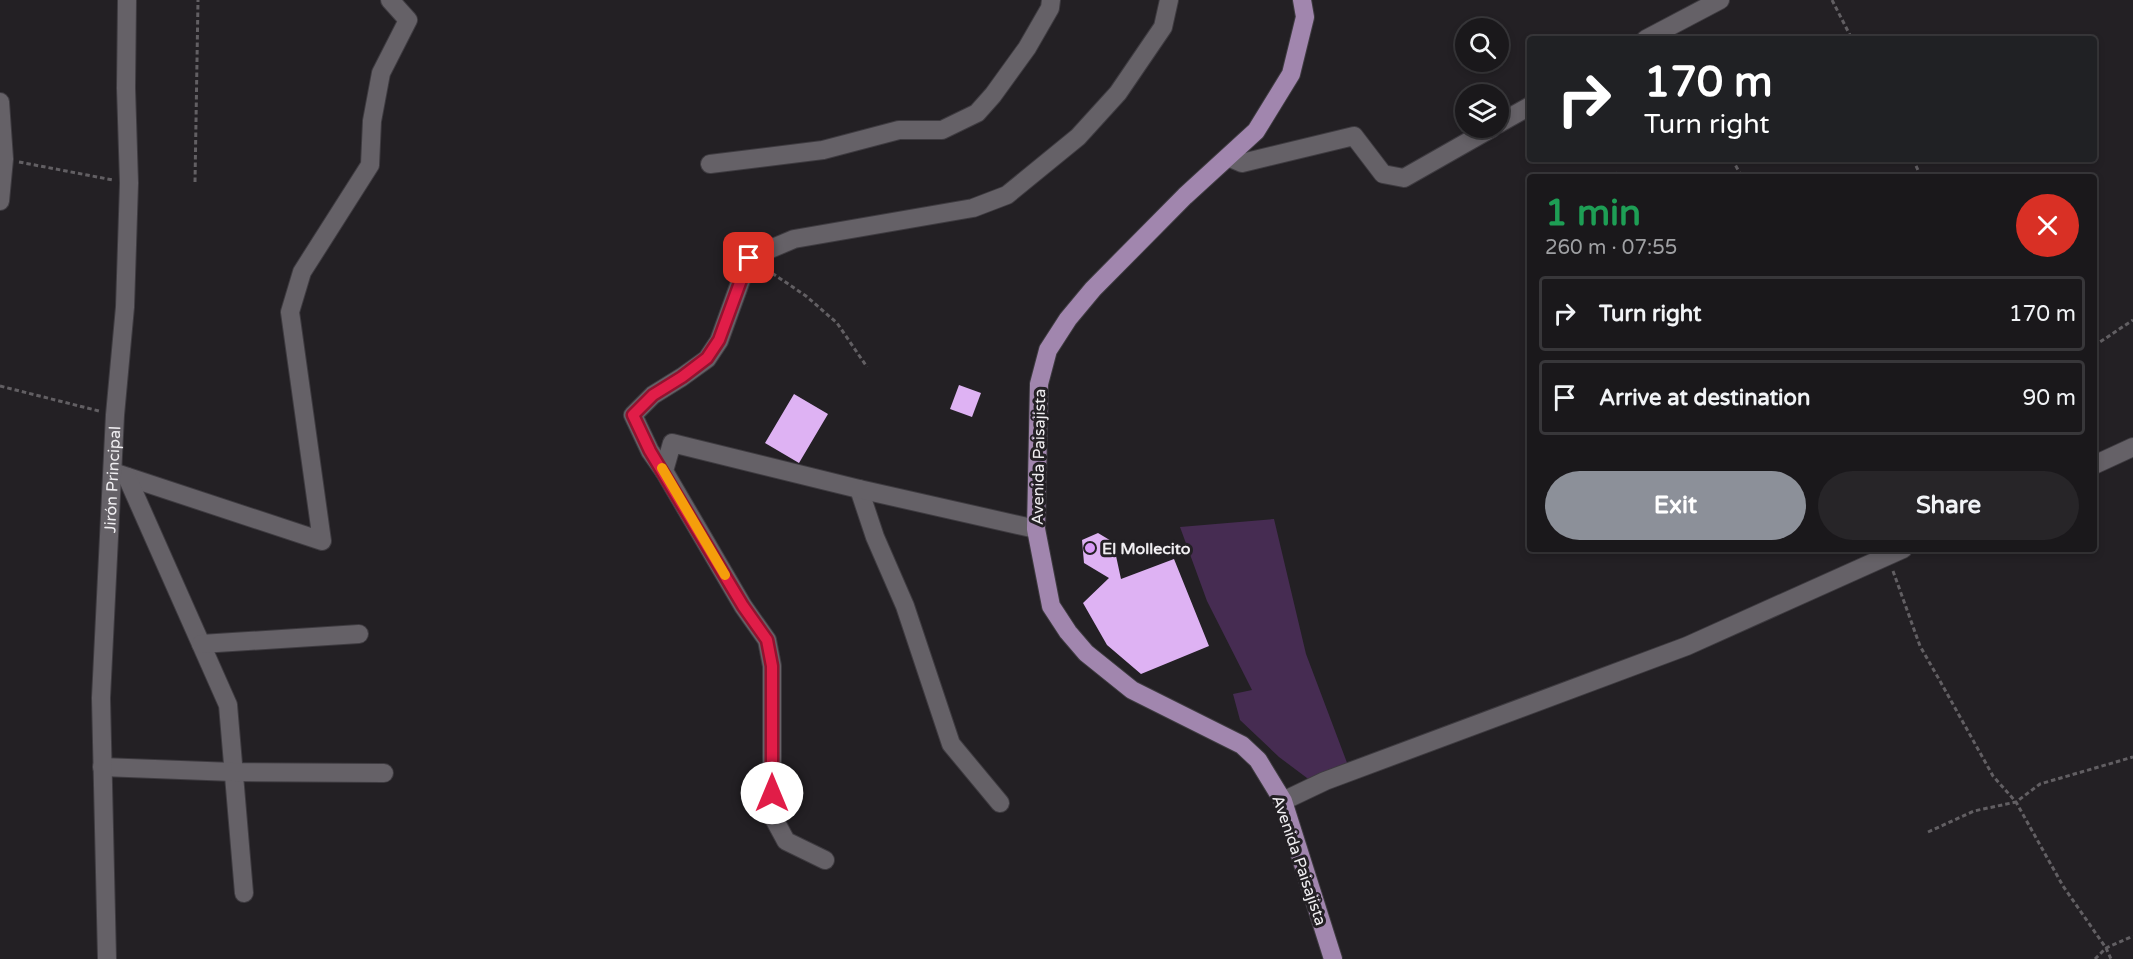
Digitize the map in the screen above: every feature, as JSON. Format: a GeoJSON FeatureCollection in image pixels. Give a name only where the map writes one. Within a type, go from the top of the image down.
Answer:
{"type":"FeatureCollection","features":[{"type":"Feature","properties":{"kind":"main road","name":"Avenida Paisajista"},"geometry":{"type":"LineString","coordinates":[[1302,0],[1305,17],[1291,74],[1256,131],[1185,196],[1093,289],[1068,319],[1048,350],[1039,384],[1036,529],[1051,606],[1068,632],[1086,653],[1132,690],[1242,745],[1258,760],[1283,801],[1333,959]]}},
{"type":"Feature","properties":{"kind":"street","name":"Jirón Principal"},"geometry":{"type":"LineString","coordinates":[[107,959],[101,698],[120,474],[115,415],[125,307],[129,183],[126,88],[127,0]]}},
{"type":"Feature","properties":{"kind":"street"},"geometry":{"type":"LineString","coordinates":[[120,474],[321,541],[290,312],[302,272],[370,165],[372,121],[381,73],[408,20],[390,0]]}},
{"type":"Feature","properties":{"kind":"street"},"geometry":{"type":"LineString","coordinates":[[710,164],[823,150],[899,130],[942,130],[977,113],[993,95],[1028,48],[1050,8],[1051,0]]}},
{"type":"Feature","properties":{"kind":"street"},"geometry":{"type":"LineString","coordinates":[[825,860],[786,841],[772,815],[772,666],[767,640],[743,606],[650,451],[633,415],[653,395],[707,358],[719,340],[749,258],[794,239],[973,208],[1006,195],[1078,137],[1119,93],[1163,27],[1169,0]]}},
{"type":"Feature","properties":{"kind":"street"},"geometry":{"type":"LineString","coordinates":[[1652,36],[1720,0]]}},
{"type":"Feature","properties":{"kind":"street"},"geometry":{"type":"LineString","coordinates":[[0,102],[2,159],[0,201]]}},
{"type":"Feature","properties":{"kind":"street"},"geometry":{"type":"LineString","coordinates":[[1509,118],[1527,108]]}},
{"type":"Feature","properties":{"kind":"street"},"geometry":{"type":"LineString","coordinates":[[1228,157],[1242,163],[1354,136],[1383,174],[1404,178],[1474,138]]}},
{"type":"Feature","properties":{"kind":"street"},"geometry":{"type":"LineString","coordinates":[[664,471],[672,443],[1036,529]]}},
{"type":"Feature","properties":{"kind":"street"},"geometry":{"type":"LineString","coordinates":[[2097,464],[2133,447]]}},
{"type":"Feature","properties":{"kind":"street"},"geometry":{"type":"LineString","coordinates":[[120,474],[228,705],[244,893]]}},
{"type":"Feature","properties":{"kind":"street"},"geometry":{"type":"LineString","coordinates":[[859,489],[875,537],[905,606],[951,744],[1000,803]]}},
{"type":"Feature","properties":{"kind":"street"},"geometry":{"type":"LineString","coordinates":[[1283,801],[1325,781],[1687,646],[1895,552]]}},
{"type":"Feature","properties":{"kind":"street"},"geometry":{"type":"LineString","coordinates":[[201,644],[359,634]]}},
{"type":"Feature","properties":{"kind":"street"},"geometry":{"type":"LineString","coordinates":[[102,767],[233,772],[384,773]]}},
{"type":"Feature","properties":{"kind":"path"},"geometry":{"type":"LineString","coordinates":[[195,182],[198,0]]}},
{"type":"Feature","properties":{"kind":"path"},"geometry":{"type":"LineString","coordinates":[[1832,0],[1850,36]]}},
{"type":"Feature","properties":{"kind":"path"},"geometry":{"type":"LineString","coordinates":[[2,159],[129,183]]}},
{"type":"Feature","properties":{"kind":"path"},"geometry":{"type":"LineString","coordinates":[[749,258],[806,296],[837,322],[867,367]]}},
{"type":"Feature","properties":{"kind":"path"},"geometry":{"type":"LineString","coordinates":[[2097,344],[2133,320]]}},
{"type":"Feature","properties":{"kind":"path"},"geometry":{"type":"LineString","coordinates":[[0,386],[115,415]]}},
{"type":"Feature","properties":{"kind":"path"},"geometry":{"type":"LineString","coordinates":[[1895,552],[1920,646],[1993,776],[2016,801],[2063,886],[2106,948],[2111,959]]}},
{"type":"Feature","properties":{"kind":"path"},"geometry":{"type":"LineString","coordinates":[[1928,832],[1974,810],[2016,801],[2040,784],[2133,757]]}},
{"type":"Feature","properties":{"kind":"path"},"geometry":{"type":"LineString","coordinates":[[2095,959],[2106,948],[2133,936]]}},
{"type":"Feature","properties":{"kind":"shaded area"},"geometry":{"type":"Polygon","coordinates":[[[1274,519],[1306,654],[1349,768],[1315,784],[1279,757],[1240,720],[1233,694],[1252,690],[1207,601],[1180,527],[1274,519]]]}},
{"type":"Feature","properties":{"kind":"building"},"geometry":{"type":"Polygon","coordinates":[[[959,385],[981,393],[972,417],[950,409],[959,385]]]}},
{"type":"Feature","properties":{"kind":"building"},"geometry":{"type":"Polygon","coordinates":[[[794,394],[828,414],[799,463],[765,443],[794,394]]]}},
{"type":"Feature","properties":{"kind":"building"},"geometry":{"type":"Polygon","coordinates":[[[1098,533],[1113,542],[1121,579],[1174,559],[1209,646],[1141,674],[1107,645],[1083,603],[1109,578],[1084,563],[1082,540],[1098,533]]]}},
{"type":"Feature","properties":{"kind":"slow traffic"},"geometry":{"type":"LineString","coordinates":[[662,468],[725,575]]}},
{"type":"Feature","properties":{"kind":"place","name":"El Mollecito"},"geometry":{"type":"Point","coordinates":[1090,548]}},
{"type":"Feature","properties":{"kind":"route"},"geometry":{"type":"LineString","coordinates":[[749,258],[719,340],[707,358],[653,395],[633,415],[650,451],[743,606],[767,640],[772,666],[772,793]]}}]}
